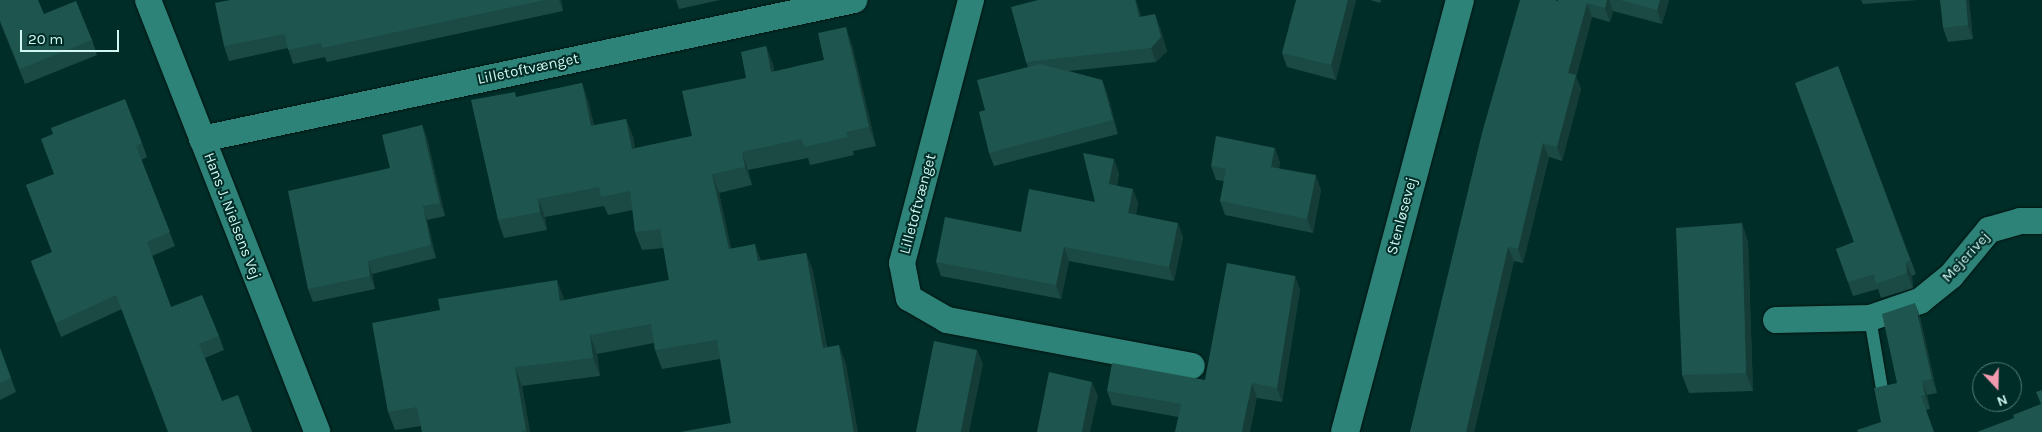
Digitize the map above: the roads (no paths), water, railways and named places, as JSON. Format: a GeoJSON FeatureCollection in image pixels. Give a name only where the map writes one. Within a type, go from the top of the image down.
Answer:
{"type":"FeatureCollection","features":[{"type":"Feature","properties":{"kind":"street","name":"Hans J. Nielsens Vej"},"geometry":{"type":"LineString","coordinates":[[148,0],[317,432]]}},
{"type":"Feature","properties":{"kind":"street","name":"Lilletoftvænget"},"geometry":{"type":"LineString","coordinates":[[202,139],[854,0]]}},
{"type":"Feature","properties":{"kind":"street","name":"Lilletoftvænget"},"geometry":{"type":"LineString","coordinates":[[971,0],[902,263],[909,298],[946,320],[1192,366]]}},
{"type":"Feature","properties":{"kind":"street","name":"Stenløsevej"},"geometry":{"type":"LineString","coordinates":[[1345,432],[1460,0]]}},
{"type":"Feature","properties":{"kind":"street","name":"Mejerivej"},"geometry":{"type":"LineString","coordinates":[[1776,320],[1870,318],[1920,301],[1951,276],[1989,230],[2020,221],[2042,221]]}},
{"type":"Feature","properties":{"kind":"lane"},"geometry":{"type":"LineString","coordinates":[[1870,318],[1884,395]]}}]}
